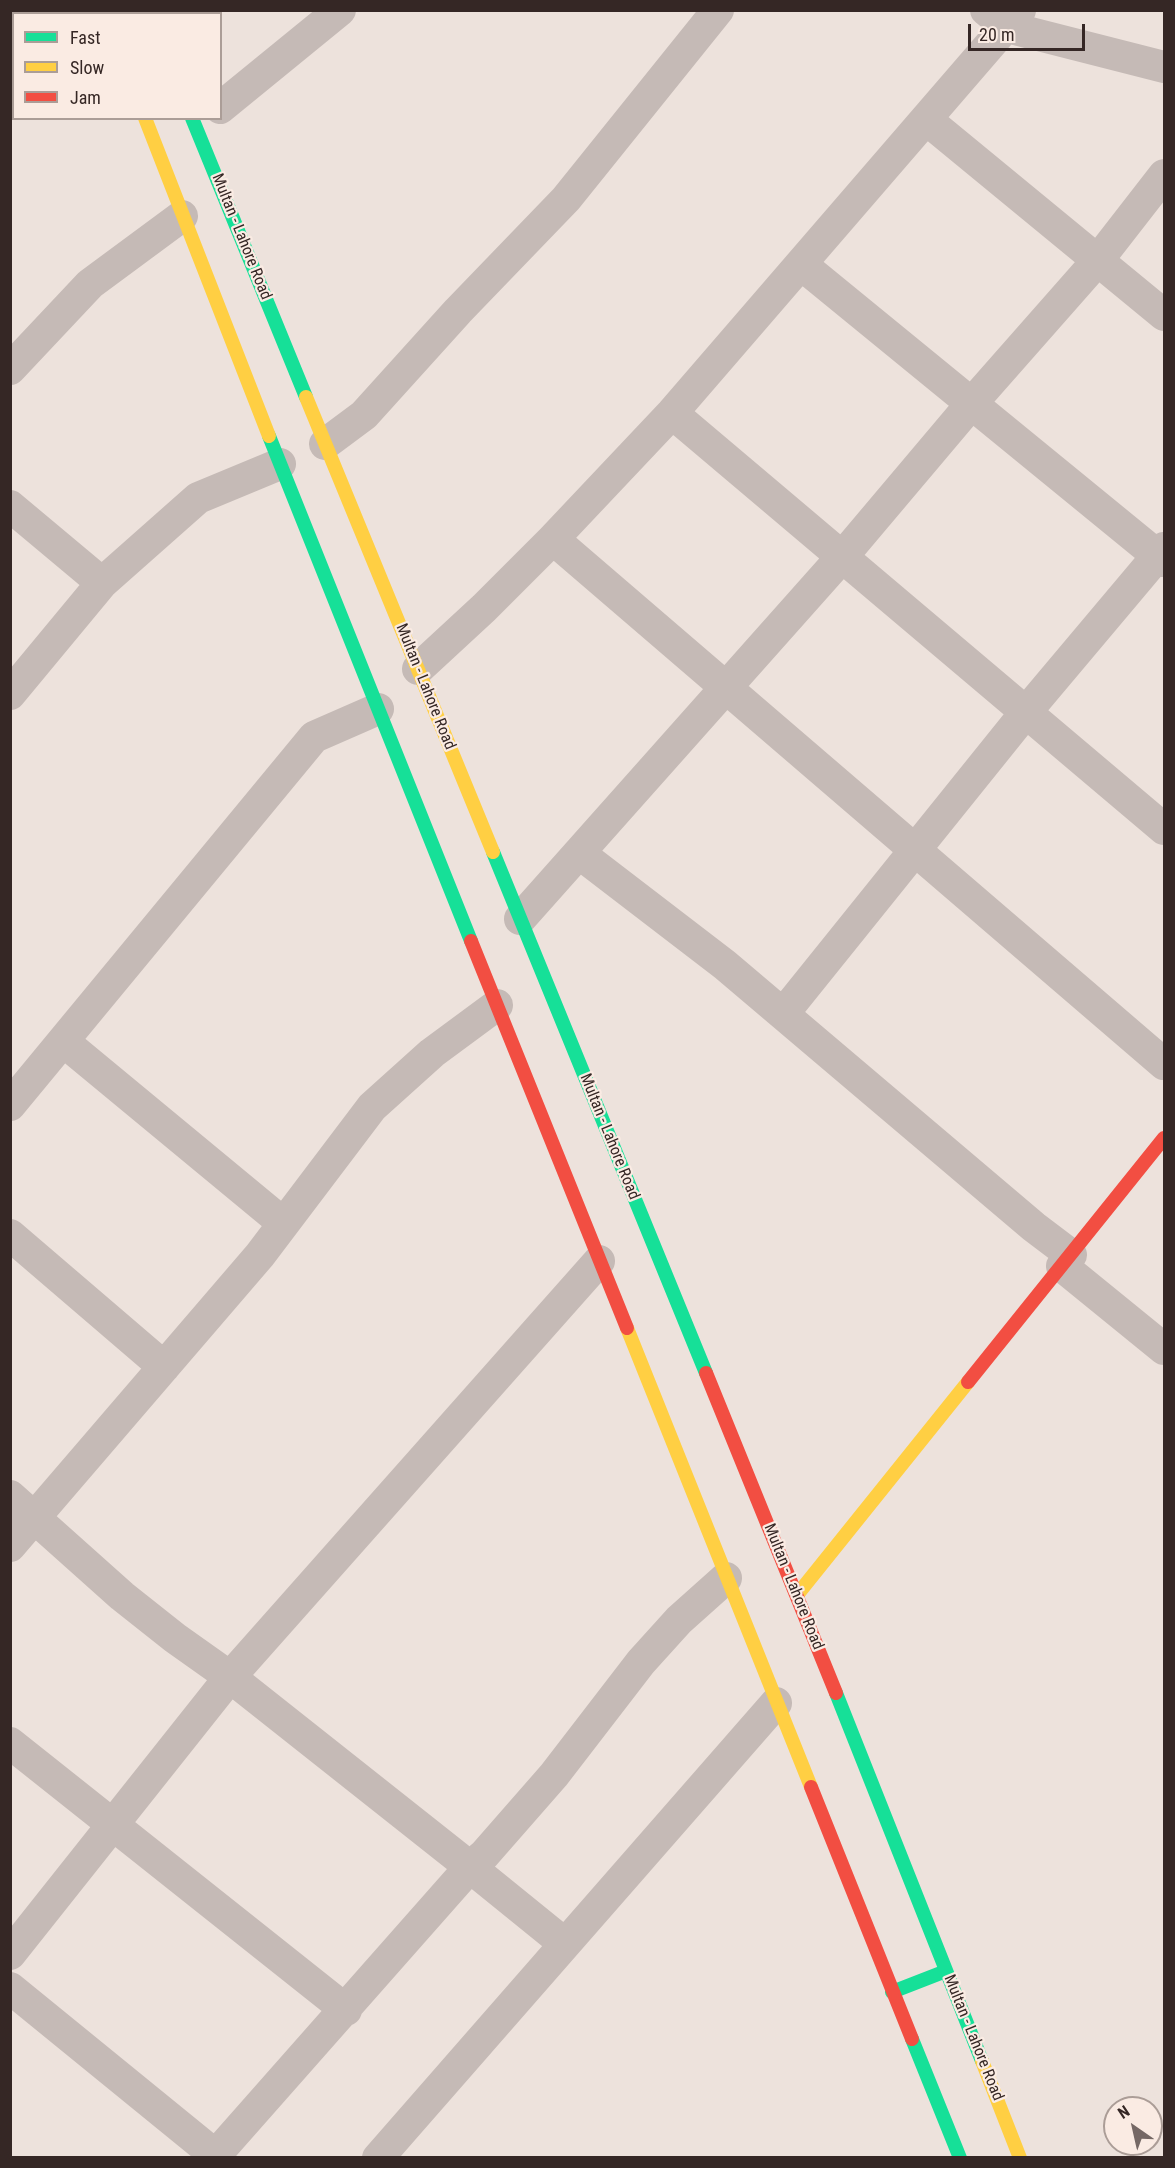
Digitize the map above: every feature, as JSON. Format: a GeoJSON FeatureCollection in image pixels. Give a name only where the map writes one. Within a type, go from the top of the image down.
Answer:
{"type":"FeatureCollection","features":[{"type":"Feature","properties":{"kind":"main road"},"geometry":{"type":"LineString","coordinates":[[146,120],[496,1005],[960,2157]]}},
{"type":"Feature","properties":{"kind":"main road","name":"Multan - Lahore Road"},"geometry":{"type":"LineString","coordinates":[[199,122],[326,444],[796,1595],[1020,2157]]}},
{"type":"Feature","properties":{"kind":"main road"},"geometry":{"type":"LineString","coordinates":[[796,1595],[1164,1138]]}},
{"type":"Feature","properties":{"kind":"main road"},"geometry":{"type":"LineString","coordinates":[[892,1992],[946,1971]]}},
{"type":"Feature","properties":{"kind":"street"},"geometry":{"type":"LineString","coordinates":[[222,106],[340,10]]}},
{"type":"Feature","properties":{"kind":"street"},"geometry":{"type":"LineString","coordinates":[[326,444],[364,415],[458,311],[566,199],[718,10]]}},
{"type":"Feature","properties":{"kind":"street"},"geometry":{"type":"LineString","coordinates":[[418,669],[484,608],[553,539],[672,413],[927,120],[1004,16],[1164,67]]}},
{"type":"Feature","properties":{"kind":"street"},"geometry":{"type":"LineString","coordinates":[[927,120],[1164,315]]}},
{"type":"Feature","properties":{"kind":"street"},"geometry":{"type":"LineString","coordinates":[[520,920],[842,557],[972,403],[1098,260],[1164,175]]}},
{"type":"Feature","properties":{"kind":"street"},"geometry":{"type":"LineString","coordinates":[[10,369],[90,284],[182,216]]}},
{"type":"Feature","properties":{"kind":"street"},"geometry":{"type":"LineString","coordinates":[[783,1014],[1026,712],[1162,554],[802,265]]}},
{"type":"Feature","properties":{"kind":"street"},"geometry":{"type":"LineString","coordinates":[[672,413],[1164,829]]}},
{"type":"Feature","properties":{"kind":"street"},"geometry":{"type":"LineString","coordinates":[[10,694],[102,583],[198,498],[280,464]]}},
{"type":"Feature","properties":{"kind":"street"},"geometry":{"type":"LineString","coordinates":[[10,506],[102,583]]}},
{"type":"Feature","properties":{"kind":"street"},"geometry":{"type":"LineString","coordinates":[[553,539],[1164,1064]]}},
{"type":"Feature","properties":{"kind":"street"},"geometry":{"type":"LineString","coordinates":[[10,1105],[314,737],[378,709]]}},
{"type":"Feature","properties":{"kind":"street"},"geometry":{"type":"LineString","coordinates":[[579,853],[725,965],[783,1014],[1034,1227],[1066,1260],[1164,1349]]}},
{"type":"Feature","properties":{"kind":"street"},"geometry":{"type":"LineString","coordinates":[[10,1546],[252,1264],[372,1107],[432,1053],[496,1005]]}},
{"type":"Feature","properties":{"kind":"street"},"geometry":{"type":"LineString","coordinates":[[63,1041],[283,1223]]}},
{"type":"Feature","properties":{"kind":"street"},"geometry":{"type":"LineString","coordinates":[[10,1235],[164,1367]]}},
{"type":"Feature","properties":{"kind":"street"},"geometry":{"type":"LineString","coordinates":[[10,1954],[230,1677],[599,1261]]}},
{"type":"Feature","properties":{"kind":"street"},"geometry":{"type":"LineString","coordinates":[[10,1496],[122,1596],[175,1638],[230,1677],[565,1944]]}},
{"type":"Feature","properties":{"kind":"street"},"geometry":{"type":"LineString","coordinates":[[10,1988],[214,2156],[554,1775],[641,1662],[679,1620],[726,1578]]}},
{"type":"Feature","properties":{"kind":"street"},"geometry":{"type":"LineString","coordinates":[[378,2157],[777,1703]]}},
{"type":"Feature","properties":{"kind":"street"},"geometry":{"type":"LineString","coordinates":[[10,1743],[346,2010]]}},
{"type":"Feature","properties":{"kind":"traffic: fast"},"geometry":{"type":"LineString","coordinates":[[193,120],[306,397]]}},
{"type":"Feature","properties":{"kind":"traffic: fast"},"geometry":{"type":"LineString","coordinates":[[269,436],[471,941]]}},
{"type":"Feature","properties":{"kind":"traffic: fast"},"geometry":{"type":"LineString","coordinates":[[493,852],[706,1373]]}},
{"type":"Feature","properties":{"kind":"traffic: fast"},"geometry":{"type":"LineString","coordinates":[[836,1693],[982,2061]]}},
{"type":"Feature","properties":{"kind":"traffic: fast"},"geometry":{"type":"LineString","coordinates":[[892,1992],[946,1971]]}},
{"type":"Feature","properties":{"kind":"traffic: fast"},"geometry":{"type":"LineString","coordinates":[[912,2039],[960,2158]]}},
{"type":"Feature","properties":{"kind":"traffic: slow"},"geometry":{"type":"LineString","coordinates":[[146,120],[269,436]]}},
{"type":"Feature","properties":{"kind":"traffic: slow"},"geometry":{"type":"LineString","coordinates":[[306,397],[493,852]]}},
{"type":"Feature","properties":{"kind":"traffic: slow"},"geometry":{"type":"LineString","coordinates":[[627,1328],[811,1787]]}},
{"type":"Feature","properties":{"kind":"traffic: slow"},"geometry":{"type":"LineString","coordinates":[[797,1595],[968,1382]]}},
{"type":"Feature","properties":{"kind":"traffic: slow"},"geometry":{"type":"LineString","coordinates":[[982,2061],[1020,2158]]}},
{"type":"Feature","properties":{"kind":"traffic: jam"},"geometry":{"type":"LineString","coordinates":[[471,941],[627,1328]]}},
{"type":"Feature","properties":{"kind":"traffic: jam"},"geometry":{"type":"LineString","coordinates":[[968,1382],[1164,1138]]}},
{"type":"Feature","properties":{"kind":"traffic: jam"},"geometry":{"type":"LineString","coordinates":[[706,1373],[836,1693]]}},
{"type":"Feature","properties":{"kind":"traffic: jam"},"geometry":{"type":"LineString","coordinates":[[811,1787],[912,2039]]}}]}
